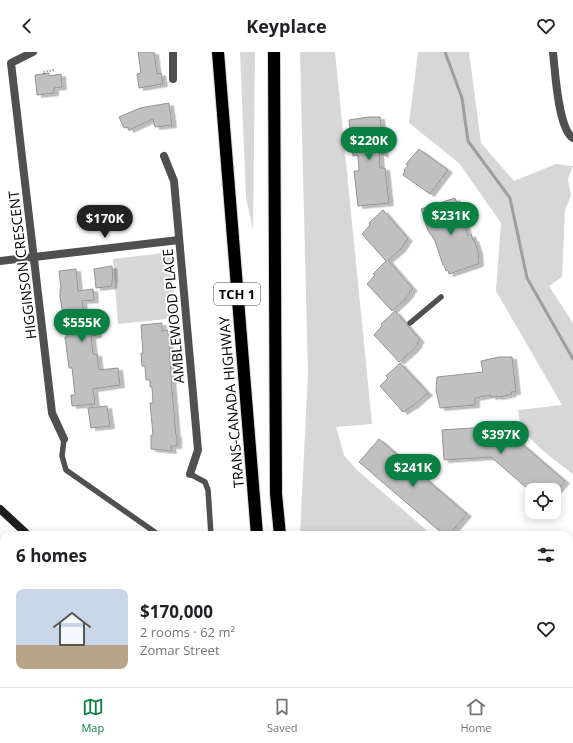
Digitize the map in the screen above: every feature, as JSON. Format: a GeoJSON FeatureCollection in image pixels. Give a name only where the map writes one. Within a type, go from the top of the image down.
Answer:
{"type":"FeatureCollection","features":[{"type":"Feature","properties":{"kind":"highway","name":"TRANS-CANADA HIGHWAY"},"geometry":{"type":"LineString","coordinates":[[218,52],[257,531]]}},
{"type":"Feature","properties":{"kind":"highway","name":"TCH 1"},"geometry":{"type":"LineString","coordinates":[[274,52],[276,486],[280,531]]}},
{"type":"Feature","properties":{"kind":"street","name":"HIGGINSON CRESCENT"},"geometry":{"type":"LineString","coordinates":[[33,52],[11,63],[52,413],[64,439]]}},
{"type":"Feature","properties":{"kind":"street"},"geometry":{"type":"LineString","coordinates":[[172,52],[173,79]]}},
{"type":"Feature","properties":{"kind":"street"},"geometry":{"type":"LineString","coordinates":[[553,52],[560,109],[565,128],[573,138]]}},
{"type":"Feature","properties":{"kind":"street","name":"AMBLEWOOD PLACE"},"geometry":{"type":"LineString","coordinates":[[164,156],[174,181],[198,450],[190,474]]}},
{"type":"Feature","properties":{"kind":"street"},"geometry":{"type":"LineString","coordinates":[[0,261],[179,240]]}},
{"type":"Feature","properties":{"kind":"street"},"geometry":{"type":"LineString","coordinates":[[0,508],[24,531]]}},
{"type":"Feature","properties":{"kind":"lane"},"geometry":{"type":"LineString","coordinates":[[410,323],[441,297]]}},
{"type":"Feature","properties":{"kind":"lane"},"geometry":{"type":"LineString","coordinates":[[64,439],[62,456],[66,470],[153,531]]}},
{"type":"Feature","properties":{"kind":"lane"},"geometry":{"type":"LineString","coordinates":[[190,474],[205,482],[208,490],[211,531]]}},
{"type":"Feature","properties":{"kind":"path"},"geometry":{"type":"LineString","coordinates":[[44,74],[43,72],[54,70]]}},
{"type":"Feature","properties":{"kind":"shaded area"},"geometry":{"type":"Polygon","coordinates":[[[240,52],[255,52],[253,229],[246,198],[240,52]]]}},
{"type":"Feature","properties":{"kind":"shaded area"},"geometry":{"type":"Polygon","coordinates":[[[300,52],[335,52],[372,424],[336,427],[344,455],[357,470],[427,531],[300,531],[308,374],[300,52]]]}},
{"type":"Feature","properties":{"kind":"shaded area"},"geometry":{"type":"Polygon","coordinates":[[[418,52],[469,52],[481,143],[514,181],[556,164],[573,166],[568,179],[571,196],[565,210],[562,277],[549,286],[573,323],[573,474],[538,446],[524,430],[520,420],[518,410],[562,405],[496,291],[501,223],[459,163],[409,123],[418,52]]]}},
{"type":"Feature","properties":{"kind":"shaded area"},"geometry":{"type":"Polygon","coordinates":[[[164,253],[169,254],[171,258],[176,318],[118,324],[113,259],[164,253]]]}},
{"type":"Feature","properties":{"kind":"building"},"geometry":{"type":"Polygon","coordinates":[[[138,52],[154,52],[157,74],[161,73],[163,84],[139,88],[137,74],[141,73],[138,52]]]}},
{"type":"Feature","properties":{"kind":"building"},"geometry":{"type":"Polygon","coordinates":[[[49,73],[49,76],[61,74],[62,87],[54,88],[54,93],[37,95],[35,75],[49,73]]]}},
{"type":"Feature","properties":{"kind":"building"},"geometry":{"type":"Polygon","coordinates":[[[169,103],[172,125],[155,127],[153,119],[129,130],[128,127],[124,128],[119,117],[140,108],[169,103]]]}},
{"type":"Feature","properties":{"kind":"building"},"geometry":{"type":"Polygon","coordinates":[[[380,117],[384,155],[379,152],[380,168],[385,168],[389,203],[358,206],[354,171],[359,171],[358,155],[353,156],[349,120],[380,117]]]}},
{"type":"Feature","properties":{"kind":"building"},"geometry":{"type":"Polygon","coordinates":[[[419,149],[448,170],[430,194],[403,175],[404,170],[408,165],[406,164],[419,149]]]}},
{"type":"Feature","properties":{"kind":"building"},"geometry":{"type":"Polygon","coordinates":[[[455,198],[458,203],[468,236],[471,234],[473,240],[474,239],[478,251],[479,263],[449,274],[448,270],[446,271],[443,265],[434,238],[427,228],[421,209],[455,198]]]}},
{"type":"Feature","properties":{"kind":"building"},"geometry":{"type":"Polygon","coordinates":[[[383,210],[408,239],[401,249],[388,260],[413,289],[392,311],[367,284],[375,275],[373,274],[386,261],[362,234],[370,225],[369,223],[383,210]]]}},
{"type":"Feature","properties":{"kind":"building"},"geometry":{"type":"Polygon","coordinates":[[[112,266],[112,286],[96,288],[94,269],[112,266]]]}},
{"type":"Feature","properties":{"kind":"building"},"geometry":{"type":"Polygon","coordinates":[[[76,269],[78,291],[93,289],[94,300],[82,301],[86,328],[96,327],[97,335],[91,336],[93,354],[97,354],[99,370],[118,368],[120,385],[93,389],[95,404],[72,406],[71,395],[75,395],[72,368],[69,368],[65,337],[67,337],[60,297],[61,289],[59,271],[76,269]]]}},
{"type":"Feature","properties":{"kind":"building"},"geometry":{"type":"Polygon","coordinates":[[[395,311],[420,340],[413,350],[399,362],[374,335],[382,326],[381,324],[395,311]]]}},
{"type":"Feature","properties":{"kind":"building"},"geometry":{"type":"Polygon","coordinates":[[[162,323],[162,331],[168,330],[177,435],[177,446],[171,446],[172,451],[151,449],[151,435],[153,435],[150,403],[153,403],[152,387],[150,387],[150,380],[146,380],[145,366],[142,366],[141,353],[143,353],[141,325],[162,323]]]}},
{"type":"Feature","properties":{"kind":"building"},"geometry":{"type":"Polygon","coordinates":[[[499,357],[512,357],[516,392],[511,392],[512,394],[504,396],[491,397],[491,395],[475,398],[475,405],[440,408],[436,390],[437,377],[483,372],[481,361],[499,357]]]}},
{"type":"Feature","properties":{"kind":"building"},"geometry":{"type":"Polygon","coordinates":[[[400,363],[428,393],[413,406],[403,412],[380,386],[388,378],[386,376],[400,363]]]}},
{"type":"Feature","properties":{"kind":"building"},"geometry":{"type":"Polygon","coordinates":[[[107,406],[110,426],[91,428],[88,408],[107,406]]]}},
{"type":"Feature","properties":{"kind":"building"},"geometry":{"type":"Polygon","coordinates":[[[501,426],[565,481],[561,486],[561,483],[525,483],[525,487],[491,457],[444,460],[442,430],[501,426]]]}},
{"type":"Feature","properties":{"kind":"building"},"geometry":{"type":"Polygon","coordinates":[[[379,439],[467,514],[452,531],[439,531],[359,462],[379,439]]]}},
{"type":"Feature","properties":{"kind":"waterway"},"geometry":{"type":"LineString","coordinates":[[445,52],[462,98],[468,141],[510,198],[527,278],[573,359]]}}]}
